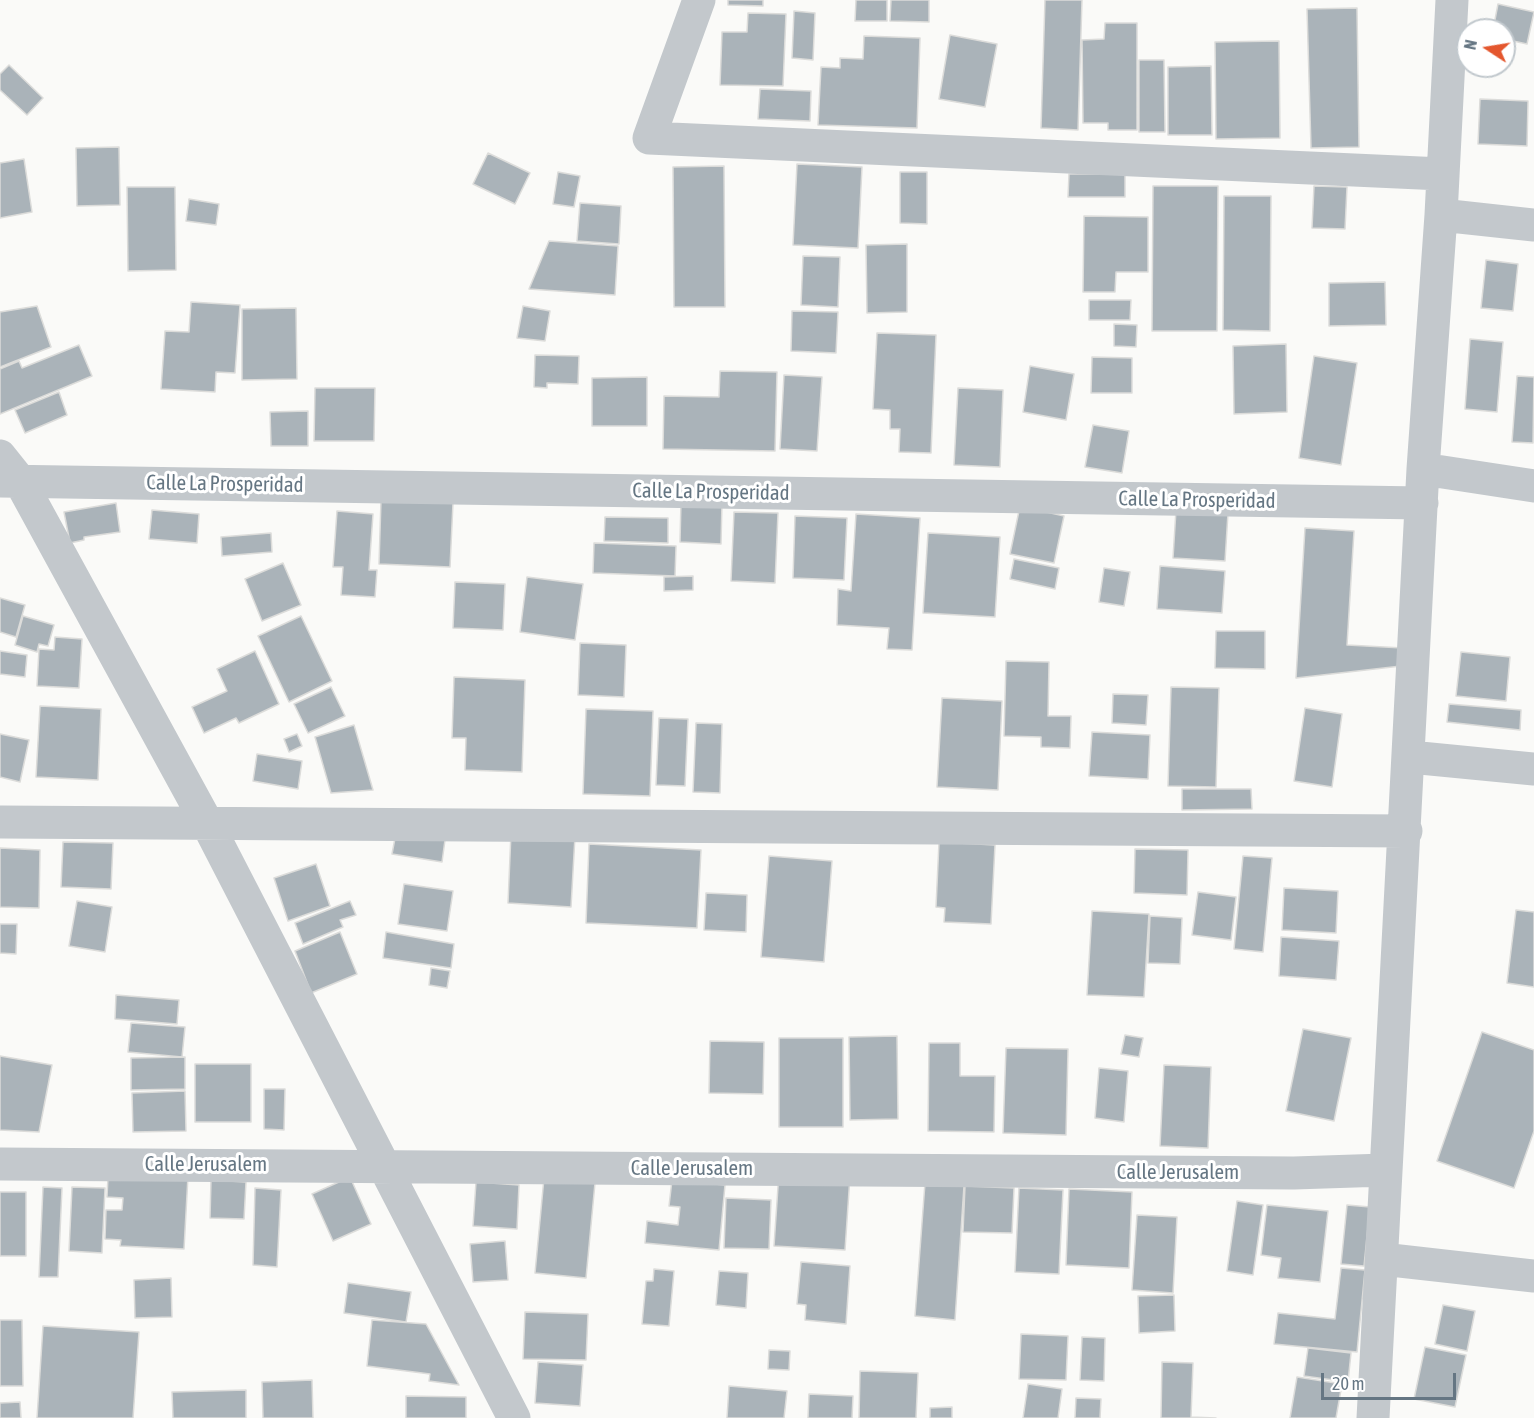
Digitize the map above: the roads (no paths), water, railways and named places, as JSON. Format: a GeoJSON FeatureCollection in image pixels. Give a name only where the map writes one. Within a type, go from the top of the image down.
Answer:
{"type":"FeatureCollection","features":[{"type":"Feature","properties":{"kind":"street"},"geometry":{"type":"LineString","coordinates":[[699,0],[649,138],[1442,174]]}},
{"type":"Feature","properties":{"kind":"street"},"geometry":{"type":"LineString","coordinates":[[1373,1418],[1385,1170],[1410,757],[1423,469],[1441,215],[1452,0]]}},
{"type":"Feature","properties":{"kind":"street"},"geometry":{"type":"LineString","coordinates":[[1441,215],[1534,225]]}},
{"type":"Feature","properties":{"kind":"street"},"geometry":{"type":"LineString","coordinates":[[1423,469],[1534,486]]}},
{"type":"Feature","properties":{"kind":"street"},"geometry":{"type":"LineString","coordinates":[[7,473],[207,824],[514,1418]]}},
{"type":"Feature","properties":{"kind":"street","name":"Calle La Prosperidad"},"geometry":{"type":"LineString","coordinates":[[7,473],[1422,503]]}},
{"type":"Feature","properties":{"kind":"street"},"geometry":{"type":"LineString","coordinates":[[1410,757],[1534,769]]}},
{"type":"Feature","properties":{"kind":"street"},"geometry":{"type":"LineString","coordinates":[[0,822],[1406,831]]}},
{"type":"Feature","properties":{"kind":"street","name":"Calle Jerusalem"},"geometry":{"type":"LineString","coordinates":[[0,1164],[1282,1173],[1385,1170]]}},
{"type":"Feature","properties":{"kind":"street"},"geometry":{"type":"LineString","coordinates":[[1382,1259],[1534,1276]]}}]}
